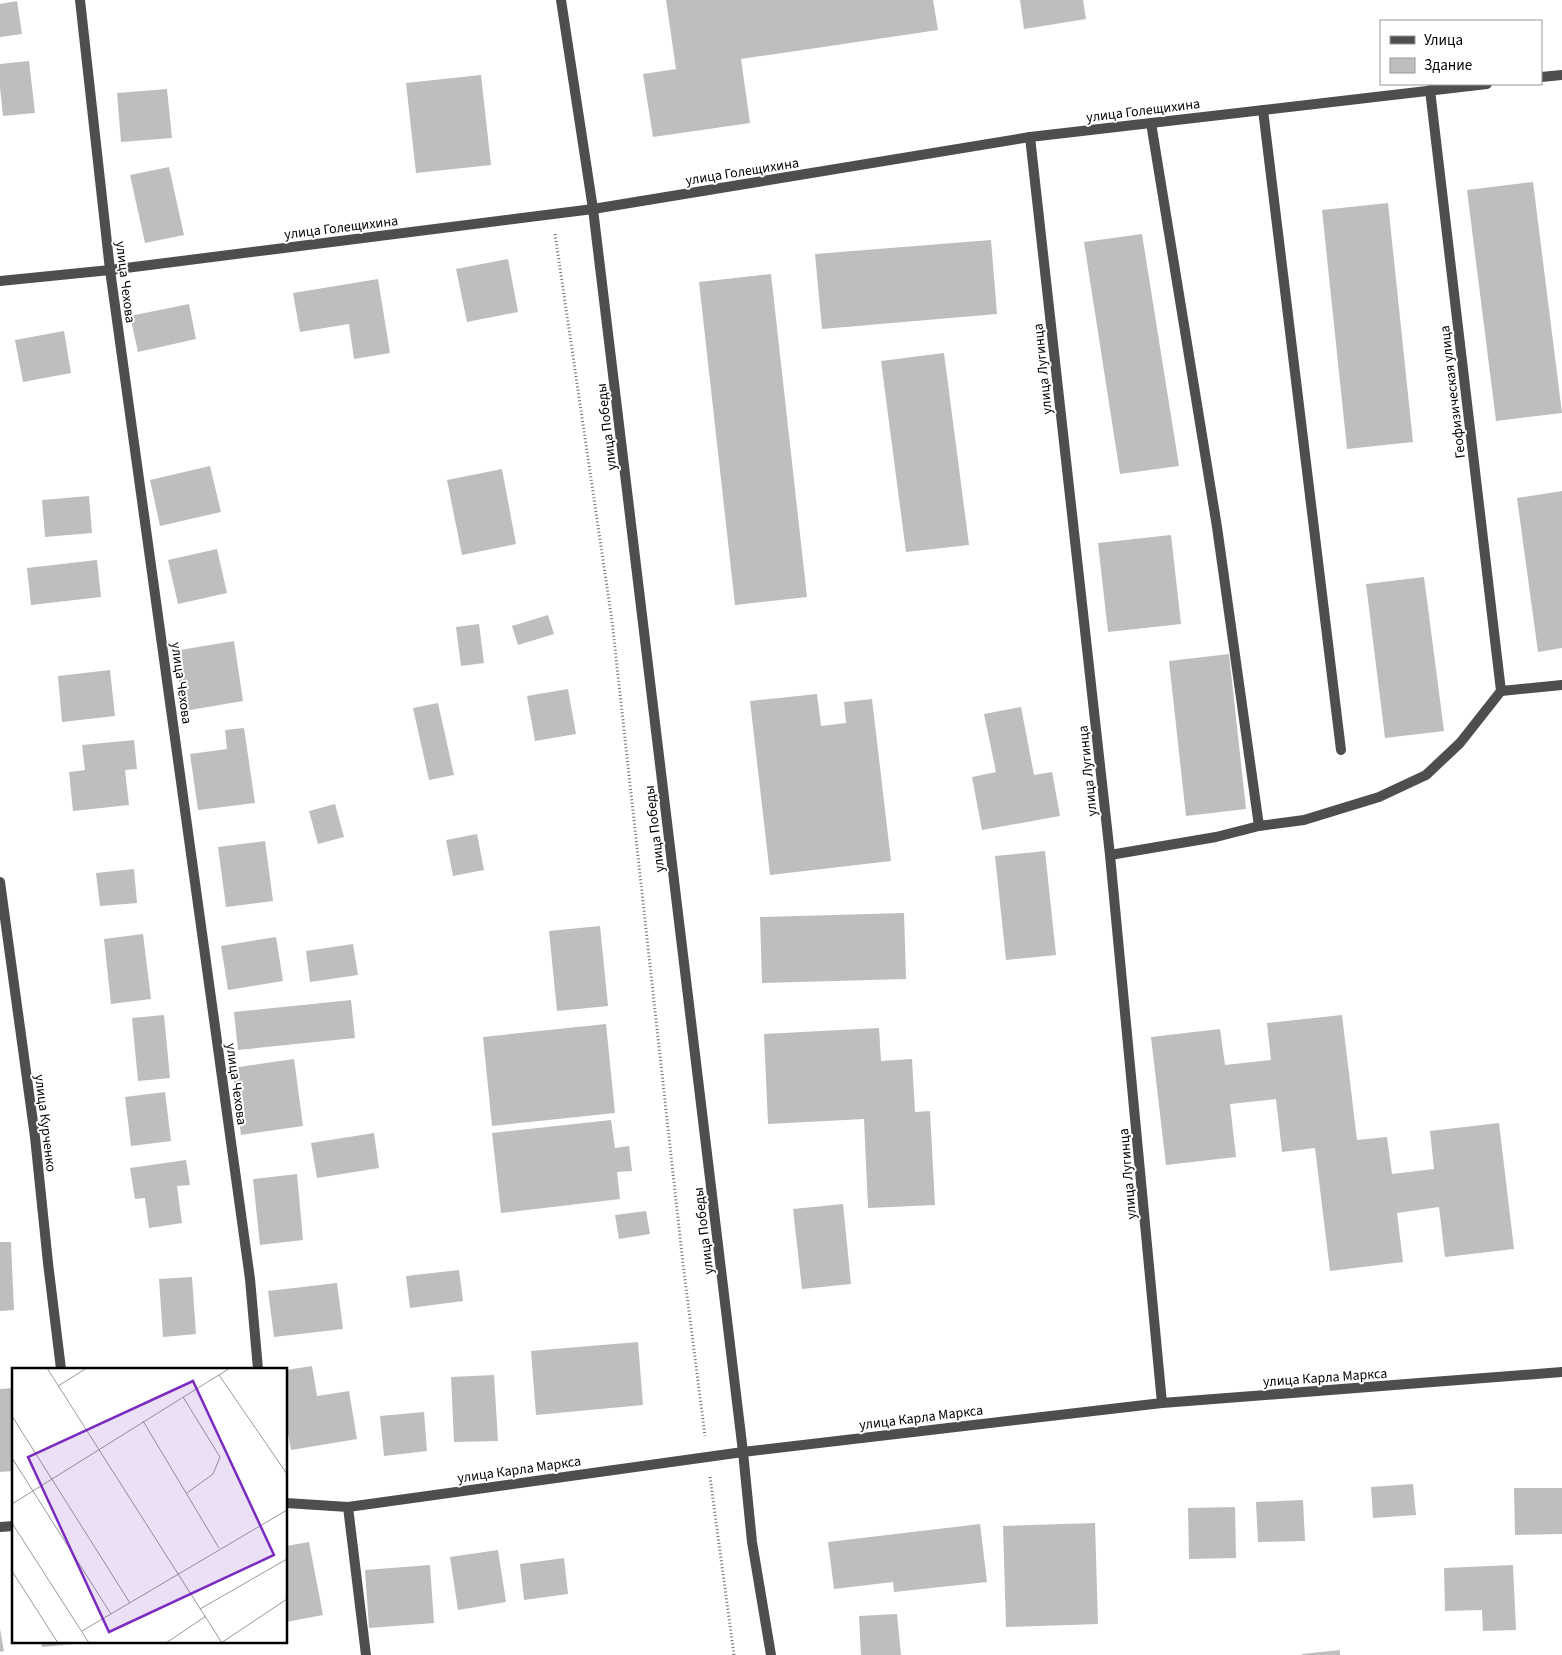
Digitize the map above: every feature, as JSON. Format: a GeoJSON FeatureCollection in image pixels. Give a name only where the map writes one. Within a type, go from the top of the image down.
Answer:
{"type":"FeatureCollection","features":[{"type":"Feature","properties":{"kind":"street","name":"улица Чехова"},"geometry":{"type":"LineString","coordinates":[[80,0],[110,270],[249,1270],[258,1368]]}},
{"type":"Feature","properties":{"kind":"street","name":"улица Победы"},"geometry":{"type":"LineString","coordinates":[[561,0],[593,209],[743,1452],[752,1542],[771,1655]]}},
{"type":"Feature","properties":{"kind":"street"},"geometry":{"type":"LineString","coordinates":[[1542,78],[1562,75]]}},
{"type":"Feature","properties":{"kind":"street","name":"улица Голещихина"},"geometry":{"type":"LineString","coordinates":[[0,281],[110,270],[593,209],[1030,137],[1478,85]]}},
{"type":"Feature","properties":{"kind":"street","name":"Геофизическая улица"},"geometry":{"type":"LineString","coordinates":[[1430,90],[1501,691]]}},
{"type":"Feature","properties":{"kind":"street"},"geometry":{"type":"LineString","coordinates":[[1263,110],[1341,750]]}},
{"type":"Feature","properties":{"kind":"street"},"geometry":{"type":"LineString","coordinates":[[1151,123],[1217,527],[1259,826]]}},
{"type":"Feature","properties":{"kind":"street","name":"улица Лугинца"},"geometry":{"type":"LineString","coordinates":[[1030,137],[1110,855],[1162,1403]]}},
{"type":"Feature","properties":{"kind":"street"},"geometry":{"type":"LineString","coordinates":[[1110,855],[1216,837],[1259,826],[1304,820],[1380,797],[1426,775],[1460,743],[1501,691],[1562,684]]}},
{"type":"Feature","properties":{"kind":"street","name":"улица Курченко"},"geometry":{"type":"LineString","coordinates":[[0,882],[35,1136],[61,1368]]}},
{"type":"Feature","properties":{"kind":"street","name":"улица Карла Маркса"},"geometry":{"type":"LineString","coordinates":[[288,1503],[348,1507],[743,1452],[1162,1403],[1562,1372]]}},
{"type":"Feature","properties":{"kind":"street"},"geometry":{"type":"LineString","coordinates":[[348,1507],[366,1655]]}},
{"type":"Feature","properties":{"kind":"path"},"geometry":{"type":"LineString","coordinates":[[552,214],[612,621],[683,1264],[734,1655]]}},
{"type":"Feature","properties":{"kind":"building"},"geometry":{"type":"Polygon","coordinates":[[[666,0],[933,0],[938,30],[741,59],[750,123],[653,137],[643,74],[676,69],[666,0]]]}},
{"type":"Feature","properties":{"kind":"building"},"geometry":{"type":"Polygon","coordinates":[[[1020,0],[1083,0],[1086,19],[1024,29],[1020,0]]]}},
{"type":"Feature","properties":{"kind":"building"},"geometry":{"type":"Polygon","coordinates":[[[17,1],[22,34],[0,37],[0,4],[17,1]]]}},
{"type":"Feature","properties":{"kind":"building"},"geometry":{"type":"Polygon","coordinates":[[[29,61],[35,113],[3,116],[0,64],[29,61]]]}},
{"type":"Feature","properties":{"kind":"building"},"geometry":{"type":"Polygon","coordinates":[[[481,75],[491,165],[416,173],[406,83],[481,75]]]}},
{"type":"Feature","properties":{"kind":"building"},"geometry":{"type":"Polygon","coordinates":[[[167,89],[172,138],[121,142],[117,93],[167,89]]]}},
{"type":"Feature","properties":{"kind":"building"},"geometry":{"type":"Polygon","coordinates":[[[169,167],[184,235],[145,243],[130,175],[169,167]]]}},
{"type":"Feature","properties":{"kind":"building"},"geometry":{"type":"Polygon","coordinates":[[[1533,182],[1562,413],[1496,421],[1467,190],[1533,182]]]}},
{"type":"Feature","properties":{"kind":"building"},"geometry":{"type":"Polygon","coordinates":[[[1388,203],[1413,442],[1347,449],[1322,210],[1388,203]]]}},
{"type":"Feature","properties":{"kind":"building"},"geometry":{"type":"Polygon","coordinates":[[[1142,234],[1179,466],[1120,474],[1084,242],[1142,234]]]}},
{"type":"Feature","properties":{"kind":"building"},"geometry":{"type":"Polygon","coordinates":[[[991,240],[997,314],[822,329],[815,254],[991,240]]]}},
{"type":"Feature","properties":{"kind":"building"},"geometry":{"type":"Polygon","coordinates":[[[508,259],[518,312],[467,322],[456,269],[508,259]]]}},
{"type":"Feature","properties":{"kind":"building"},"geometry":{"type":"Polygon","coordinates":[[[771,274],[807,597],[735,605],[699,282],[771,274]]]}},
{"type":"Feature","properties":{"kind":"building"},"geometry":{"type":"Polygon","coordinates":[[[378,279],[390,353],[354,359],[349,324],[300,332],[293,293],[378,279]]]}},
{"type":"Feature","properties":{"kind":"building"},"geometry":{"type":"Polygon","coordinates":[[[189,304],[196,339],[138,352],[130,316],[189,304]]]}},
{"type":"Feature","properties":{"kind":"building"},"geometry":{"type":"Polygon","coordinates":[[[64,331],[71,373],[23,382],[15,340],[64,331]]]}},
{"type":"Feature","properties":{"kind":"building"},"geometry":{"type":"Polygon","coordinates":[[[944,353],[969,545],[906,552],[881,361],[944,353]]]}},
{"type":"Feature","properties":{"kind":"building"},"geometry":{"type":"Polygon","coordinates":[[[210,466],[221,512],[160,526],[150,480],[210,466]]]}},
{"type":"Feature","properties":{"kind":"building"},"geometry":{"type":"Polygon","coordinates":[[[502,469],[516,544],[462,555],[447,480],[502,469]]]}},
{"type":"Feature","properties":{"kind":"building"},"geometry":{"type":"Polygon","coordinates":[[[1562,491],[1562,648],[1538,652],[1517,498],[1562,491]]]}},
{"type":"Feature","properties":{"kind":"building"},"geometry":{"type":"Polygon","coordinates":[[[89,496],[92,533],[45,537],[42,500],[89,496]]]}},
{"type":"Feature","properties":{"kind":"building"},"geometry":{"type":"Polygon","coordinates":[[[1171,535],[1181,624],[1108,632],[1098,543],[1171,535]]]}},
{"type":"Feature","properties":{"kind":"building"},"geometry":{"type":"Polygon","coordinates":[[[217,549],[227,593],[178,604],[168,560],[217,549]]]}},
{"type":"Feature","properties":{"kind":"building"},"geometry":{"type":"Polygon","coordinates":[[[97,560],[101,597],[31,605],[27,568],[97,560]]]}},
{"type":"Feature","properties":{"kind":"building"},"geometry":{"type":"Polygon","coordinates":[[[1424,577],[1444,731],[1385,738],[1366,584],[1424,577]]]}},
{"type":"Feature","properties":{"kind":"building"},"geometry":{"type":"Polygon","coordinates":[[[548,615],[554,634],[518,645],[512,626],[548,615]]]}},
{"type":"Feature","properties":{"kind":"building"},"geometry":{"type":"Polygon","coordinates":[[[479,624],[484,663],[461,666],[456,627],[479,624]]]}},
{"type":"Feature","properties":{"kind":"building"},"geometry":{"type":"Polygon","coordinates":[[[234,641],[243,701],[184,711],[174,651],[234,641]]]}},
{"type":"Feature","properties":{"kind":"building"},"geometry":{"type":"Polygon","coordinates":[[[1229,654],[1246,809],[1186,816],[1169,661],[1229,654]]]}},
{"type":"Feature","properties":{"kind":"building"},"geometry":{"type":"Polygon","coordinates":[[[110,670],[115,716],[62,722],[58,676],[110,670]]]}},
{"type":"Feature","properties":{"kind":"building"},"geometry":{"type":"Polygon","coordinates":[[[568,689],[576,734],[535,741],[527,696],[568,689]]]}},
{"type":"Feature","properties":{"kind":"building"},"geometry":{"type":"Polygon","coordinates":[[[817,694],[821,726],[846,723],[844,702],[872,699],[891,861],[770,875],[750,701],[817,694]]]}},
{"type":"Feature","properties":{"kind":"building"},"geometry":{"type":"Polygon","coordinates":[[[438,703],[454,775],[429,780],[413,708],[438,703]]]}},
{"type":"Feature","properties":{"kind":"building"},"geometry":{"type":"Polygon","coordinates":[[[1021,707],[1034,775],[1052,772],[1060,816],[982,830],[972,777],[996,772],[984,714],[1021,707]]]}},
{"type":"Feature","properties":{"kind":"building"},"geometry":{"type":"Polygon","coordinates":[[[244,728],[255,803],[198,810],[190,754],[227,749],[225,730],[244,728]]]}},
{"type":"Feature","properties":{"kind":"building"},"geometry":{"type":"Polygon","coordinates":[[[134,740],[137,769],[125,770],[129,805],[73,811],[69,772],[85,770],[82,745],[134,740]]]}},
{"type":"Feature","properties":{"kind":"building"},"geometry":{"type":"Polygon","coordinates":[[[335,804],[344,837],[318,844],[309,811],[335,804]]]}},
{"type":"Feature","properties":{"kind":"building"},"geometry":{"type":"Polygon","coordinates":[[[477,834],[484,870],[453,876],[446,840],[477,834]]]}},
{"type":"Feature","properties":{"kind":"building"},"geometry":{"type":"Polygon","coordinates":[[[265,841],[273,901],[226,907],[218,847],[265,841]]]}},
{"type":"Feature","properties":{"kind":"building"},"geometry":{"type":"Polygon","coordinates":[[[1045,851],[1056,955],[1006,960],[995,856],[1045,851]]]}},
{"type":"Feature","properties":{"kind":"building"},"geometry":{"type":"Polygon","coordinates":[[[134,869],[137,903],[100,906],[96,873],[134,869]]]}},
{"type":"Feature","properties":{"kind":"building"},"geometry":{"type":"Polygon","coordinates":[[[904,913],[906,979],[762,983],[760,917],[904,913]]]}},
{"type":"Feature","properties":{"kind":"building"},"geometry":{"type":"Polygon","coordinates":[[[600,926],[608,1006],[557,1011],[549,931],[600,926]]]}},
{"type":"Feature","properties":{"kind":"building"},"geometry":{"type":"Polygon","coordinates":[[[143,934],[151,999],[111,1004],[104,939],[143,934]]]}},
{"type":"Feature","properties":{"kind":"building"},"geometry":{"type":"Polygon","coordinates":[[[276,937],[283,981],[228,990],[221,946],[276,937]]]}},
{"type":"Feature","properties":{"kind":"building"},"geometry":{"type":"Polygon","coordinates":[[[353,944],[358,975],[310,982],[306,951],[353,944]]]}},
{"type":"Feature","properties":{"kind":"building"},"geometry":{"type":"Polygon","coordinates":[[[351,1000],[355,1038],[238,1050],[234,1012],[351,1000]]]}},
{"type":"Feature","properties":{"kind":"building"},"geometry":{"type":"Polygon","coordinates":[[[164,1015],[170,1078],[138,1081],[132,1018],[164,1015]]]}},
{"type":"Feature","properties":{"kind":"building"},"geometry":{"type":"Polygon","coordinates":[[[1342,1015],[1357,1140],[1387,1137],[1392,1174],[1434,1169],[1430,1131],[1499,1123],[1514,1249],[1445,1257],[1439,1207],[1397,1213],[1403,1262],[1330,1271],[1315,1148],[1282,1152],[1276,1099],[1230,1104],[1236,1157],[1166,1165],[1151,1037],[1220,1029],[1225,1065],[1271,1060],[1267,1023],[1342,1015]]]}},
{"type":"Feature","properties":{"kind":"building"},"geometry":{"type":"Polygon","coordinates":[[[606,1024],[615,1113],[492,1126],[483,1037],[606,1024]]]}},
{"type":"Feature","properties":{"kind":"building"},"geometry":{"type":"Polygon","coordinates":[[[879,1028],[881,1061],[912,1059],[915,1112],[930,1111],[935,1205],[868,1208],[864,1119],[768,1124],[764,1034],[879,1028]]]}},
{"type":"Feature","properties":{"kind":"building"},"geometry":{"type":"Polygon","coordinates":[[[294,1059],[303,1126],[241,1135],[232,1068],[294,1059]]]}},
{"type":"Feature","properties":{"kind":"building"},"geometry":{"type":"Polygon","coordinates":[[[165,1092],[171,1141],[131,1146],[125,1097],[165,1092]]]}},
{"type":"Feature","properties":{"kind":"building"},"geometry":{"type":"Polygon","coordinates":[[[611,1120],[615,1148],[629,1146],[632,1171],[617,1172],[620,1199],[501,1213],[492,1133],[611,1120]]]}},
{"type":"Feature","properties":{"kind":"building"},"geometry":{"type":"Polygon","coordinates":[[[374,1133],[379,1168],[317,1178],[311,1143],[374,1133]]]}},
{"type":"Feature","properties":{"kind":"building"},"geometry":{"type":"Polygon","coordinates":[[[186,1160],[190,1185],[177,1186],[182,1223],[149,1228],[145,1198],[135,1199],[130,1168],[186,1160]]]}},
{"type":"Feature","properties":{"kind":"building"},"geometry":{"type":"Polygon","coordinates":[[[297,1174],[303,1240],[260,1245],[253,1179],[297,1174]]]}},
{"type":"Feature","properties":{"kind":"building"},"geometry":{"type":"Polygon","coordinates":[[[843,1204],[851,1284],[802,1289],[793,1209],[843,1204]]]}},
{"type":"Feature","properties":{"kind":"building"},"geometry":{"type":"Polygon","coordinates":[[[646,1211],[650,1234],[619,1239],[615,1215],[646,1211]]]}},
{"type":"Feature","properties":{"kind":"building"},"geometry":{"type":"Polygon","coordinates":[[[0,1242],[11,1242],[14,1310],[0,1311],[0,1242]]]}},
{"type":"Feature","properties":{"kind":"building"},"geometry":{"type":"Polygon","coordinates":[[[459,1270],[463,1301],[410,1308],[406,1276],[459,1270]]]}},
{"type":"Feature","properties":{"kind":"building"},"geometry":{"type":"Polygon","coordinates":[[[192,1277],[196,1334],[163,1337],[159,1279],[192,1277]]]}},
{"type":"Feature","properties":{"kind":"building"},"geometry":{"type":"Polygon","coordinates":[[[337,1283],[343,1329],[274,1337],[268,1291],[337,1283]]]}},
{"type":"Feature","properties":{"kind":"building"},"geometry":{"type":"Polygon","coordinates":[[[638,1342],[643,1405],[536,1415],[531,1351],[638,1342]]]}},
{"type":"Feature","properties":{"kind":"building"},"geometry":{"type":"Polygon","coordinates":[[[312,1366],[317,1396],[349,1391],[357,1439],[291,1450],[288,1433],[288,1370],[312,1366]]]}},
{"type":"Feature","properties":{"kind":"building"},"geometry":{"type":"Polygon","coordinates":[[[494,1375],[498,1441],[454,1442],[451,1377],[494,1375]]]}},
{"type":"Feature","properties":{"kind":"building"},"geometry":{"type":"Polygon","coordinates":[[[12,1388],[12,1471],[0,1472],[0,1389],[12,1388]]]}},
{"type":"Feature","properties":{"kind":"building"},"geometry":{"type":"Polygon","coordinates":[[[424,1412],[427,1451],[384,1456],[380,1416],[424,1412]]]}},
{"type":"Feature","properties":{"kind":"building"},"geometry":{"type":"Polygon","coordinates":[[[1413,1484],[1416,1515],[1373,1518],[1371,1487],[1413,1484]]]}},
{"type":"Feature","properties":{"kind":"building"},"geometry":{"type":"Polygon","coordinates":[[[1514,1488],[1562,1488],[1562,1534],[1515,1535],[1514,1488]]]}},
{"type":"Feature","properties":{"kind":"building"},"geometry":{"type":"Polygon","coordinates":[[[1303,1500],[1305,1541],[1258,1542],[1256,1502],[1303,1500]]]}},
{"type":"Feature","properties":{"kind":"building"},"geometry":{"type":"Polygon","coordinates":[[[1235,1507],[1236,1558],[1189,1559],[1188,1508],[1235,1507]]]}},
{"type":"Feature","properties":{"kind":"building"},"geometry":{"type":"Polygon","coordinates":[[[1095,1523],[1098,1624],[1006,1627],[1003,1526],[1095,1523]]]}},
{"type":"Feature","properties":{"kind":"building"},"geometry":{"type":"Polygon","coordinates":[[[980,1524],[987,1582],[894,1592],[893,1582],[834,1589],[828,1542],[980,1524]]]}},
{"type":"Feature","properties":{"kind":"building"},"geometry":{"type":"Polygon","coordinates":[[[309,1542],[323,1615],[288,1622],[288,1546],[309,1542]]]}},
{"type":"Feature","properties":{"kind":"building"},"geometry":{"type":"Polygon","coordinates":[[[498,1550],[506,1602],[458,1610],[450,1557],[498,1550]]]}},
{"type":"Feature","properties":{"kind":"building"},"geometry":{"type":"Polygon","coordinates":[[[564,1558],[568,1594],[524,1600],[520,1564],[564,1558]]]}},
{"type":"Feature","properties":{"kind":"building"},"geometry":{"type":"Polygon","coordinates":[[[430,1565],[434,1623],[369,1628],[365,1570],[430,1565]]]}},
{"type":"Feature","properties":{"kind":"building"},"geometry":{"type":"Polygon","coordinates":[[[1513,1565],[1516,1630],[1483,1631],[1482,1610],[1445,1611],[1444,1568],[1513,1565]]]}},
{"type":"Feature","properties":{"kind":"building"},"geometry":{"type":"Polygon","coordinates":[[[897,1614],[901,1655],[861,1655],[859,1616],[897,1614]]]}},
{"type":"Feature","properties":{"kind":"building"},"geometry":{"type":"Polygon","coordinates":[[[0,1629],[4,1651],[0,1652],[0,1629]]]}},
{"type":"Feature","properties":{"kind":"building"},"geometry":{"type":"Polygon","coordinates":[[[41,1642],[75,1642],[75,1644],[42,1647],[41,1642]]]}},
{"type":"Feature","properties":{"kind":"building"},"geometry":{"type":"Polygon","coordinates":[[[1340,1650],[1340,1655],[1302,1655],[1302,1654],[1340,1650]]]}}]}
